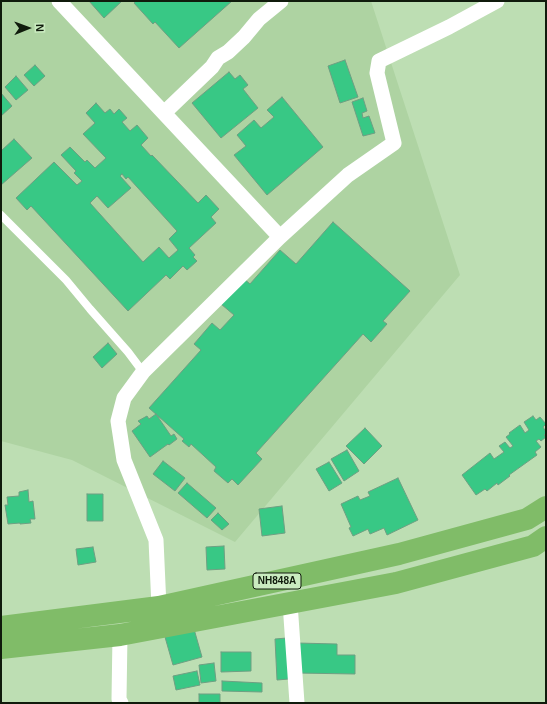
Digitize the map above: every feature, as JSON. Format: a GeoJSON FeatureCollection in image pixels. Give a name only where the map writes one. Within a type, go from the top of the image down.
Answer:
{"type":"FeatureCollection","features":[{"type":"Feature","properties":{"kind":"highway","name":"NH848A"},"geometry":{"type":"LineString","coordinates":[[1,627],[159,607],[399,554],[527,519],[546,507]]}},
{"type":"Feature","properties":{"kind":"highway","name":"NH848A"},"geometry":{"type":"LineString","coordinates":[[1,648],[120,635],[396,583],[533,546],[546,537]]}},
{"type":"Feature","properties":{"kind":"street"},"geometry":{"type":"LineString","coordinates":[[59,1],[280,237]]}},
{"type":"Feature","properties":{"kind":"street"},"geometry":{"type":"LineString","coordinates":[[164,113],[212,67],[218,58],[228,52],[244,37],[259,19],[281,1]]}},
{"type":"Feature","properties":{"kind":"street"},"geometry":{"type":"LineString","coordinates":[[159,607],[156,540],[124,460],[118,421],[124,398],[143,372],[280,237],[348,174],[394,143],[377,73],[379,61],[449,27],[497,1]]}},
{"type":"Feature","properties":{"kind":"street"},"geometry":{"type":"LineString","coordinates":[[290,603],[297,703]]}},
{"type":"Feature","properties":{"kind":"street"},"geometry":{"type":"LineString","coordinates":[[120,635],[121,703]]}},
{"type":"Feature","properties":{"kind":"lane"},"geometry":{"type":"LineString","coordinates":[[1,215],[66,280],[128,352],[143,372]]}},
{"type":"Feature","properties":{"kind":"shaded area"},"geometry":{"type":"Polygon","coordinates":[[[1,1],[371,1],[460,275],[235,542],[72,460],[1,441],[1,1]]]}},
{"type":"Feature","properties":{"kind":"building"},"geometry":{"type":"Polygon","coordinates":[[[89,1],[122,1],[104,18],[89,1]]]}},
{"type":"Feature","properties":{"kind":"building"},"geometry":{"type":"Polygon","coordinates":[[[136,1],[232,1],[179,48],[155,22],[153,24],[134,3],[136,1]]]}},
{"type":"Feature","properties":{"kind":"building"},"geometry":{"type":"Polygon","coordinates":[[[345,60],[358,97],[340,103],[328,66],[345,60]]]}},
{"type":"Feature","properties":{"kind":"building"},"geometry":{"type":"Polygon","coordinates":[[[35,65],[45,76],[34,86],[24,75],[35,65]]]}},
{"type":"Feature","properties":{"kind":"building"},"geometry":{"type":"Polygon","coordinates":[[[229,72],[235,79],[240,75],[248,85],[243,89],[258,108],[221,138],[192,103],[229,72]]]}},
{"type":"Feature","properties":{"kind":"building"},"geometry":{"type":"Polygon","coordinates":[[[16,76],[28,90],[16,100],[5,87],[16,76]]]}},
{"type":"Feature","properties":{"kind":"building"},"geometry":{"type":"Polygon","coordinates":[[[1,93],[12,106],[1,116],[1,93]]]}},
{"type":"Feature","properties":{"kind":"building"},"geometry":{"type":"Polygon","coordinates":[[[282,97],[323,147],[267,195],[234,155],[246,146],[237,135],[254,120],[261,128],[274,117],[267,110],[282,97]]]}},
{"type":"Feature","properties":{"kind":"building"},"geometry":{"type":"Polygon","coordinates":[[[363,98],[367,111],[362,113],[363,118],[369,116],[375,133],[363,136],[352,102],[363,98]]]}},
{"type":"Feature","properties":{"kind":"building"},"geometry":{"type":"Polygon","coordinates":[[[96,103],[105,113],[110,109],[114,114],[119,109],[127,118],[122,122],[130,131],[137,125],[148,138],[141,145],[198,203],[206,195],[219,209],[211,217],[216,223],[189,248],[195,255],[193,257],[197,261],[187,270],[183,266],[170,279],[166,275],[128,311],[31,206],[27,210],[16,198],[54,162],[77,185],[82,181],[74,173],[76,171],[61,155],[70,147],[85,162],[87,160],[95,168],[106,158],[83,134],[95,123],[86,113],[96,103]],[[122,174],[120,176],[131,188],[108,208],[97,196],[90,203],[143,262],[159,247],[169,258],[178,250],[169,239],[177,231],[128,177],[126,179],[122,174]]]}},
{"type":"Feature","properties":{"kind":"building"},"geometry":{"type":"Polygon","coordinates":[[[14,139],[32,158],[1,185],[1,151],[14,139]]]}},
{"type":"Feature","properties":{"kind":"building"},"geometry":{"type":"Polygon","coordinates":[[[333,222],[410,291],[383,321],[387,324],[371,342],[363,334],[256,453],[262,459],[238,485],[232,479],[228,483],[214,471],[216,467],[191,444],[189,447],[182,441],[184,439],[149,408],[201,350],[194,344],[212,323],[220,330],[234,315],[221,304],[243,278],[250,284],[280,250],[296,264],[333,222]]]}},
{"type":"Feature","properties":{"kind":"building"},"geometry":{"type":"Polygon","coordinates":[[[108,343],[117,354],[102,368],[93,357],[108,343]]]}},
{"type":"Feature","properties":{"kind":"building"},"geometry":{"type":"Polygon","coordinates":[[[156,414],[171,436],[174,434],[177,439],[150,457],[132,431],[141,424],[138,421],[147,416],[149,419],[156,414]]]}},
{"type":"Feature","properties":{"kind":"building"},"geometry":{"type":"Polygon","coordinates":[[[533,416],[536,420],[540,417],[546,424],[543,427],[546,432],[544,435],[546,437],[541,441],[539,439],[536,441],[541,447],[535,452],[537,455],[509,475],[510,476],[498,485],[497,483],[487,491],[485,489],[476,495],[462,475],[490,453],[494,459],[504,452],[499,446],[505,442],[510,448],[513,446],[506,437],[520,425],[525,433],[529,430],[524,422],[533,416]]]}},
{"type":"Feature","properties":{"kind":"building"},"geometry":{"type":"Polygon","coordinates":[[[365,428],[382,446],[364,464],[346,446],[365,428]]]}},
{"type":"Feature","properties":{"kind":"building"},"geometry":{"type":"Polygon","coordinates":[[[347,450],[359,471],[344,481],[331,459],[347,450]]]}},
{"type":"Feature","properties":{"kind":"building"},"geometry":{"type":"Polygon","coordinates":[[[163,461],[185,478],[175,491],[153,474],[163,461]]]}},
{"type":"Feature","properties":{"kind":"building"},"geometry":{"type":"Polygon","coordinates":[[[329,462],[342,483],[329,491],[316,469],[329,462]]]}},
{"type":"Feature","properties":{"kind":"building"},"geometry":{"type":"Polygon","coordinates":[[[398,478],[418,520],[387,535],[384,528],[370,534],[368,529],[353,536],[349,528],[351,527],[341,504],[358,496],[360,500],[370,496],[368,492],[398,478]]]}},
{"type":"Feature","properties":{"kind":"building"},"geometry":{"type":"Polygon","coordinates":[[[187,483],[216,508],[207,518],[178,493],[187,483]]]}},
{"type":"Feature","properties":{"kind":"building"},"geometry":{"type":"Polygon","coordinates":[[[28,490],[29,502],[33,501],[35,519],[30,519],[31,523],[8,524],[5,505],[8,505],[7,497],[19,496],[19,492],[28,490]]]}},
{"type":"Feature","properties":{"kind":"building"},"geometry":{"type":"Polygon","coordinates":[[[87,494],[103,494],[103,521],[87,521],[87,494]]]}},
{"type":"Feature","properties":{"kind":"building"},"geometry":{"type":"Polygon","coordinates":[[[282,506],[285,533],[262,536],[259,509],[282,506]]]}},
{"type":"Feature","properties":{"kind":"building"},"geometry":{"type":"Polygon","coordinates":[[[218,513],[229,524],[222,530],[211,520],[218,513]]]}},
{"type":"Feature","properties":{"kind":"building"},"geometry":{"type":"Polygon","coordinates":[[[224,546],[225,569],[207,570],[206,547],[224,546]]]}},
{"type":"Feature","properties":{"kind":"building"},"geometry":{"type":"Polygon","coordinates":[[[93,547],[96,562],[78,565],[76,549],[93,547]]]}},
{"type":"Feature","properties":{"kind":"building"},"geometry":{"type":"Polygon","coordinates":[[[194,629],[202,657],[173,665],[165,637],[194,629]]]}},
{"type":"Feature","properties":{"kind":"building"},"geometry":{"type":"Polygon","coordinates":[[[287,638],[289,679],[277,680],[275,639],[287,638]]]}},
{"type":"Feature","properties":{"kind":"building"},"geometry":{"type":"Polygon","coordinates":[[[297,643],[337,644],[337,655],[355,655],[355,674],[296,673],[297,643]]]}},
{"type":"Feature","properties":{"kind":"building"},"geometry":{"type":"Polygon","coordinates":[[[221,652],[251,652],[251,671],[221,672],[221,652]]]}},
{"type":"Feature","properties":{"kind":"building"},"geometry":{"type":"Polygon","coordinates":[[[214,663],[216,681],[201,683],[199,665],[214,663]]]}},
{"type":"Feature","properties":{"kind":"building"},"geometry":{"type":"Polygon","coordinates":[[[197,671],[200,685],[176,690],[173,676],[197,671]]]}},
{"type":"Feature","properties":{"kind":"building"},"geometry":{"type":"Polygon","coordinates":[[[222,681],[262,683],[262,692],[222,691],[222,681]]]}},
{"type":"Feature","properties":{"kind":"building"},"geometry":{"type":"Polygon","coordinates":[[[199,694],[220,694],[220,703],[199,703],[199,694]]]}}]}
